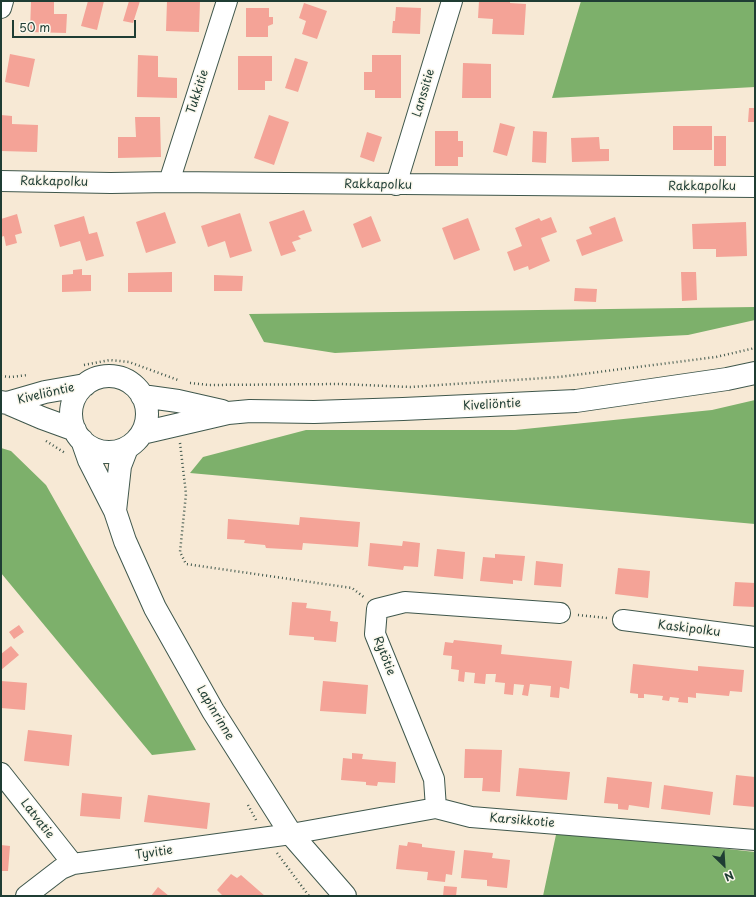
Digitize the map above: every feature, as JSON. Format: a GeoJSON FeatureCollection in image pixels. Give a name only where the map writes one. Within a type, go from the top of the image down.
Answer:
{"type":"FeatureCollection","features":[{"type":"Feature","properties":{"kind":"street"},"geometry":{"type":"LineString","coordinates":[[1,8],[3,1]]}},
{"type":"Feature","properties":{"kind":"street","name":"Tukkitie"},"geometry":{"type":"LineString","coordinates":[[169,182],[227,1]]}},
{"type":"Feature","properties":{"kind":"street","name":"Lanssitie"},"geometry":{"type":"LineString","coordinates":[[396,185],[452,1]]}},
{"type":"Feature","properties":{"kind":"street","name":"Rakkapolku"},"geometry":{"type":"LineString","coordinates":[[1,181],[755,187]]}},
{"type":"Feature","properties":{"kind":"street","name":"Kiveliöntie"},"geometry":{"type":"LineString","coordinates":[[135,440],[228,412],[404,410],[576,401],[728,379],[755,373]]}},
{"type":"Feature","properties":{"kind":"street"},"geometry":{"type":"LineString","coordinates":[[83,375],[95,379],[105,376],[127,380],[136,387],[142,396],[147,408],[147,420],[135,440],[116,452],[103,452],[92,448],[78,435],[72,418],[72,406],[83,375]]}},
{"type":"Feature","properties":{"kind":"street","name":"Kiveliöntie"},"geometry":{"type":"LineString","coordinates":[[4,402],[45,392],[83,375]]}},
{"type":"Feature","properties":{"kind":"street","name":"Kiveliöntie"},"geometry":{"type":"LineString","coordinates":[[142,396],[178,401],[228,412]]}},
{"type":"Feature","properties":{"kind":"street","name":"Kiveliöntie"},"geometry":{"type":"LineString","coordinates":[[4,402],[78,435]]}},
{"type":"Feature","properties":{"kind":"street","name":"Lapinrinne"},"geometry":{"type":"LineString","coordinates":[[78,435],[114,512],[125,542],[155,608],[213,711],[291,834],[345,896]]}},
{"type":"Feature","properties":{"kind":"street","name":"Lapinrinne"},"geometry":{"type":"LineString","coordinates":[[114,512],[120,466],[135,440]]}},
{"type":"Feature","properties":{"kind":"street"},"geometry":{"type":"LineString","coordinates":[[377,608],[405,602],[560,613]]}},
{"type":"Feature","properties":{"kind":"street","name":"Rytötie"},"geometry":{"type":"LineString","coordinates":[[377,608],[375,634],[434,779],[436,808]]}},
{"type":"Feature","properties":{"kind":"street","name":"Kaskipolku"},"geometry":{"type":"LineString","coordinates":[[623,620],[755,638]]}},
{"type":"Feature","properties":{"kind":"street","name":"Latvatie"},"geometry":{"type":"LineString","coordinates":[[1,774],[73,864]]}},
{"type":"Feature","properties":{"kind":"street","name":"Karsikkotie"},"geometry":{"type":"LineString","coordinates":[[291,834],[436,808],[471,817],[755,840]]}},
{"type":"Feature","properties":{"kind":"street","name":"Tyvitie"},"geometry":{"type":"LineString","coordinates":[[26,896],[61,869],[73,864],[291,834]]}},
{"type":"Feature","properties":{"kind":"path"},"geometry":{"type":"LineString","coordinates":[[187,382],[209,385],[341,384],[410,387],[559,377],[716,357],[755,348]]}},
{"type":"Feature","properties":{"kind":"path"},"geometry":{"type":"LineString","coordinates":[[83,375],[110,360],[129,362],[180,381]]}},
{"type":"Feature","properties":{"kind":"path"},"geometry":{"type":"LineString","coordinates":[[1,376],[11,377],[32,375]]}},
{"type":"Feature","properties":{"kind":"path"},"geometry":{"type":"LineString","coordinates":[[42,439],[66,453],[69,459]]}},
{"type":"Feature","properties":{"kind":"path"},"geometry":{"type":"LineString","coordinates":[[180,445],[186,494],[180,552],[186,564],[352,588],[377,608]]}},
{"type":"Feature","properties":{"kind":"path"},"geometry":{"type":"LineString","coordinates":[[560,613],[623,620]]}},
{"type":"Feature","properties":{"kind":"green space"},"geometry":{"type":"Polygon","coordinates":[[[581,1],[755,1],[755,87],[552,98],[581,1]]]}},
{"type":"Feature","properties":{"kind":"green space"},"geometry":{"type":"Polygon","coordinates":[[[755,307],[755,320],[688,335],[335,353],[264,342],[249,314],[755,307]]]}},
{"type":"Feature","properties":{"kind":"green space"},"geometry":{"type":"Polygon","coordinates":[[[755,400],[755,524],[190,473],[203,457],[306,430],[515,430],[712,410],[755,400]]]}},
{"type":"Feature","properties":{"kind":"green space"},"geometry":{"type":"Polygon","coordinates":[[[1,448],[11,451],[46,485],[196,750],[152,755],[1,573],[1,448]]]}},
{"type":"Feature","properties":{"kind":"green space"},"geometry":{"type":"Polygon","coordinates":[[[557,830],[755,852],[755,896],[543,896],[557,830]]]}},
{"type":"Feature","properties":{"kind":"building"},"geometry":{"type":"Polygon","coordinates":[[[31,1],[54,1],[54,14],[67,14],[66,33],[30,32],[31,1]]]}},
{"type":"Feature","properties":{"kind":"building"},"geometry":{"type":"Polygon","coordinates":[[[88,1],[104,1],[97,30],[81,26],[88,1]]]}},
{"type":"Feature","properties":{"kind":"building"},"geometry":{"type":"Polygon","coordinates":[[[129,1],[140,1],[133,23],[123,21],[129,1]]]}},
{"type":"Feature","properties":{"kind":"building"},"geometry":{"type":"Polygon","coordinates":[[[167,1],[200,1],[199,32],[166,31],[167,1]]]}},
{"type":"Feature","properties":{"kind":"building"},"geometry":{"type":"Polygon","coordinates":[[[479,1],[510,1],[510,3],[526,4],[524,35],[492,34],[493,19],[478,18],[479,1]]]}},
{"type":"Feature","properties":{"kind":"building"},"geometry":{"type":"Polygon","coordinates":[[[304,3],[327,11],[317,39],[302,34],[306,21],[299,18],[304,3]]]}},
{"type":"Feature","properties":{"kind":"building"},"geometry":{"type":"Polygon","coordinates":[[[396,7],[421,8],[420,34],[392,33],[396,7]]]}},
{"type":"Feature","properties":{"kind":"building"},"geometry":{"type":"Polygon","coordinates":[[[246,8],[269,8],[269,17],[273,17],[273,24],[268,26],[268,37],[246,37],[246,8]]]}},
{"type":"Feature","properties":{"kind":"building"},"geometry":{"type":"Polygon","coordinates":[[[10,54],[35,59],[29,87],[5,82],[10,54]]]}},
{"type":"Feature","properties":{"kind":"building"},"geometry":{"type":"Polygon","coordinates":[[[138,55],[158,56],[158,77],[177,78],[177,98],[137,97],[138,55]]]}},
{"type":"Feature","properties":{"kind":"building"},"geometry":{"type":"Polygon","coordinates":[[[372,55],[401,55],[401,98],[375,98],[375,90],[364,90],[364,72],[372,72],[372,55]]]}},
{"type":"Feature","properties":{"kind":"building"},"geometry":{"type":"Polygon","coordinates":[[[238,56],[272,56],[272,81],[265,81],[265,90],[238,90],[238,56]]]}},
{"type":"Feature","properties":{"kind":"building"},"geometry":{"type":"Polygon","coordinates":[[[295,58],[308,62],[298,92],[285,88],[295,58]]]}},
{"type":"Feature","properties":{"kind":"building"},"geometry":{"type":"Polygon","coordinates":[[[463,63],[491,64],[491,98],[462,98],[463,63]]]}},
{"type":"Feature","properties":{"kind":"building"},"geometry":{"type":"Polygon","coordinates":[[[749,108],[755,108],[755,122],[748,122],[749,108]]]}},
{"type":"Feature","properties":{"kind":"building"},"geometry":{"type":"Polygon","coordinates":[[[1,115],[12,116],[12,124],[38,125],[37,152],[1,151],[1,115]]]}},
{"type":"Feature","properties":{"kind":"building"},"geometry":{"type":"Polygon","coordinates":[[[269,115],[289,122],[274,165],[254,158],[269,115]]]}},
{"type":"Feature","properties":{"kind":"building"},"geometry":{"type":"Polygon","coordinates":[[[135,117],[160,117],[161,157],[118,158],[118,137],[136,137],[135,117]]]}},
{"type":"Feature","properties":{"kind":"building"},"geometry":{"type":"Polygon","coordinates":[[[500,123],[515,127],[507,156],[493,152],[500,123]]]}},
{"type":"Feature","properties":{"kind":"building"},"geometry":{"type":"Polygon","coordinates":[[[673,126],[712,126],[712,150],[673,150],[673,126]]]}},
{"type":"Feature","properties":{"kind":"building"},"geometry":{"type":"Polygon","coordinates":[[[435,131],[458,131],[458,141],[463,141],[463,157],[458,157],[458,166],[435,166],[435,131]]]}},
{"type":"Feature","properties":{"kind":"building"},"geometry":{"type":"Polygon","coordinates":[[[533,131],[547,132],[546,163],[532,162],[533,131]]]}},
{"type":"Feature","properties":{"kind":"building"},"geometry":{"type":"Polygon","coordinates":[[[367,132],[382,137],[374,162],[360,157],[367,132]]]}},
{"type":"Feature","properties":{"kind":"building"},"geometry":{"type":"Polygon","coordinates":[[[714,136],[726,136],[726,166],[714,166],[714,136]]]}},
{"type":"Feature","properties":{"kind":"building"},"geometry":{"type":"Polygon","coordinates":[[[599,137],[600,149],[609,149],[609,161],[572,162],[571,138],[599,137]]]}},
{"type":"Feature","properties":{"kind":"building"},"geometry":{"type":"Polygon","coordinates":[[[304,210],[312,231],[298,236],[301,239],[292,242],[296,251],[281,256],[269,222],[304,210]]]}},
{"type":"Feature","properties":{"kind":"building"},"geometry":{"type":"Polygon","coordinates":[[[165,212],[176,243],[146,253],[136,222],[165,212]]]}},
{"type":"Feature","properties":{"kind":"building"},"geometry":{"type":"Polygon","coordinates":[[[240,213],[252,251],[230,258],[225,241],[208,247],[201,226],[240,213]]]}},
{"type":"Feature","properties":{"kind":"building"},"geometry":{"type":"Polygon","coordinates":[[[17,214],[22,233],[15,235],[17,243],[6,246],[4,236],[1,237],[1,219],[17,214]]]}},
{"type":"Feature","properties":{"kind":"building"},"geometry":{"type":"Polygon","coordinates":[[[84,216],[89,234],[97,232],[104,256],[86,261],[80,241],[60,247],[54,225],[84,216]]]}},
{"type":"Feature","properties":{"kind":"building"},"geometry":{"type":"Polygon","coordinates":[[[371,216],[381,241],[362,248],[353,224],[371,216]]]}},
{"type":"Feature","properties":{"kind":"building"},"geometry":{"type":"Polygon","coordinates":[[[551,217],[557,232],[541,238],[550,261],[529,270],[528,266],[514,271],[507,252],[522,246],[515,228],[539,218],[541,221],[551,217]]]}},
{"type":"Feature","properties":{"kind":"building"},"geometry":{"type":"Polygon","coordinates":[[[615,217],[623,241],[582,256],[576,240],[592,234],[589,227],[615,217]]]}},
{"type":"Feature","properties":{"kind":"building"},"geometry":{"type":"Polygon","coordinates":[[[468,218],[480,250],[454,260],[442,228],[468,218]]]}},
{"type":"Feature","properties":{"kind":"building"},"geometry":{"type":"Polygon","coordinates":[[[746,222],[747,256],[716,257],[716,249],[693,249],[692,224],[746,222]]]}},
{"type":"Feature","properties":{"kind":"building"},"geometry":{"type":"Polygon","coordinates":[[[82,269],[82,275],[91,275],[91,291],[62,292],[62,275],[73,274],[73,270],[82,269]]]}},
{"type":"Feature","properties":{"kind":"building"},"geometry":{"type":"Polygon","coordinates":[[[172,272],[172,292],[128,292],[128,273],[172,272]]]}},
{"type":"Feature","properties":{"kind":"building"},"geometry":{"type":"Polygon","coordinates":[[[681,272],[696,272],[697,300],[682,301],[681,272]]]}},
{"type":"Feature","properties":{"kind":"building"},"geometry":{"type":"Polygon","coordinates":[[[214,275],[243,276],[242,291],[214,291],[214,275]]]}},
{"type":"Feature","properties":{"kind":"building"},"geometry":{"type":"Polygon","coordinates":[[[575,288],[597,289],[596,302],[574,301],[575,288]]]}},
{"type":"Feature","properties":{"kind":"building"},"geometry":{"type":"Polygon","coordinates":[[[300,517],[360,522],[358,547],[303,543],[302,550],[266,548],[265,545],[244,543],[245,540],[227,539],[228,519],[299,525],[300,517]]]}},
{"type":"Feature","properties":{"kind":"building"},"geometry":{"type":"Polygon","coordinates":[[[403,541],[420,543],[418,567],[404,566],[403,570],[368,566],[370,543],[402,546],[403,541]]]}},
{"type":"Feature","properties":{"kind":"building"},"geometry":{"type":"Polygon","coordinates":[[[437,549],[465,552],[463,579],[434,576],[437,549]]]}},
{"type":"Feature","properties":{"kind":"building"},"geometry":{"type":"Polygon","coordinates":[[[495,554],[525,556],[522,581],[513,580],[513,584],[480,581],[483,557],[495,558],[495,554]]]}},
{"type":"Feature","properties":{"kind":"building"},"geometry":{"type":"Polygon","coordinates":[[[536,561],[563,564],[561,587],[534,585],[536,561]]]}},
{"type":"Feature","properties":{"kind":"building"},"geometry":{"type":"Polygon","coordinates":[[[618,568],[650,571],[648,598],[615,594],[618,568]]]}},
{"type":"Feature","properties":{"kind":"building"},"geometry":{"type":"Polygon","coordinates":[[[735,582],[755,583],[755,607],[733,606],[735,582]]]}},
{"type":"Feature","properties":{"kind":"building"},"geometry":{"type":"Polygon","coordinates":[[[292,602],[307,603],[306,608],[331,611],[330,621],[338,622],[336,642],[314,640],[314,637],[289,635],[292,602]]]}},
{"type":"Feature","properties":{"kind":"building"},"geometry":{"type":"Polygon","coordinates":[[[19,625],[24,632],[14,639],[9,632],[19,625]]]}},
{"type":"Feature","properties":{"kind":"building"},"geometry":{"type":"Polygon","coordinates":[[[454,640],[502,645],[501,654],[572,661],[569,689],[560,687],[559,698],[550,697],[551,686],[530,684],[528,696],[522,695],[524,685],[514,684],[513,695],[504,694],[505,683],[495,682],[496,674],[486,674],[485,684],[474,683],[475,673],[465,672],[464,682],[458,681],[459,670],[451,669],[452,656],[443,655],[445,642],[453,643],[454,640]]]}},
{"type":"Feature","properties":{"kind":"building"},"geometry":{"type":"Polygon","coordinates":[[[11,646],[19,655],[1,670],[1,654],[11,646]]]}},
{"type":"Feature","properties":{"kind":"building"},"geometry":{"type":"Polygon","coordinates":[[[633,664],[698,671],[698,666],[744,670],[742,692],[730,691],[729,696],[696,693],[696,698],[688,697],[688,703],[678,702],[679,698],[670,697],[669,701],[662,700],[663,696],[644,694],[644,698],[638,698],[638,694],[630,693],[633,664]]]}},
{"type":"Feature","properties":{"kind":"building"},"geometry":{"type":"Polygon","coordinates":[[[1,681],[27,683],[25,710],[1,708],[1,681]]]}},
{"type":"Feature","properties":{"kind":"building"},"geometry":{"type":"Polygon","coordinates":[[[323,681],[368,685],[366,714],[320,711],[323,681]]]}},
{"type":"Feature","properties":{"kind":"building"},"geometry":{"type":"Polygon","coordinates":[[[28,730],[72,735],[69,766],[24,761],[28,730]]]}},
{"type":"Feature","properties":{"kind":"building"},"geometry":{"type":"Polygon","coordinates":[[[465,749],[502,750],[500,792],[482,791],[483,778],[464,778],[465,749]]]}},
{"type":"Feature","properties":{"kind":"building"},"geometry":{"type":"Polygon","coordinates":[[[352,753],[363,754],[362,759],[396,762],[395,783],[378,782],[377,786],[366,785],[366,782],[341,780],[343,758],[352,759],[352,753]]]}},
{"type":"Feature","properties":{"kind":"building"},"geometry":{"type":"Polygon","coordinates":[[[519,768],[570,772],[567,800],[516,796],[519,768]]]}},
{"type":"Feature","properties":{"kind":"building"},"geometry":{"type":"Polygon","coordinates":[[[736,775],[755,777],[755,807],[733,805],[736,775]]]}},
{"type":"Feature","properties":{"kind":"building"},"geometry":{"type":"Polygon","coordinates":[[[607,777],[652,782],[649,808],[629,805],[628,810],[618,809],[618,804],[604,803],[607,777]]]}},
{"type":"Feature","properties":{"kind":"building"},"geometry":{"type":"Polygon","coordinates":[[[664,785],[713,792],[710,815],[661,809],[664,785]]]}},
{"type":"Feature","properties":{"kind":"building"},"geometry":{"type":"Polygon","coordinates":[[[82,793],[122,797],[120,819],[80,816],[82,793]]]}},
{"type":"Feature","properties":{"kind":"building"},"geometry":{"type":"Polygon","coordinates":[[[148,795],[210,803],[207,829],[144,822],[148,795]]]}},
{"type":"Feature","properties":{"kind":"building"},"geometry":{"type":"Polygon","coordinates":[[[408,842],[422,844],[422,847],[455,851],[452,875],[446,874],[445,882],[427,880],[428,872],[396,869],[399,845],[407,846],[408,842]]]}},
{"type":"Feature","properties":{"kind":"building"},"geometry":{"type":"Polygon","coordinates":[[[1,845],[10,846],[8,871],[1,871],[1,845]]]}},
{"type":"Feature","properties":{"kind":"building"},"geometry":{"type":"Polygon","coordinates":[[[464,850],[493,853],[492,858],[510,860],[507,888],[487,886],[487,880],[461,878],[464,850]]]}},
{"type":"Feature","properties":{"kind":"building"},"geometry":{"type":"Polygon","coordinates":[[[231,874],[237,878],[241,875],[265,896],[221,896],[222,895],[217,890],[231,874]]]}},
{"type":"Feature","properties":{"kind":"building"},"geometry":{"type":"Polygon","coordinates":[[[444,886],[457,887],[456,896],[443,896],[444,886]]]}},
{"type":"Feature","properties":{"kind":"building"},"geometry":{"type":"Polygon","coordinates":[[[158,887],[169,896],[151,896],[158,887]]]}}]}
